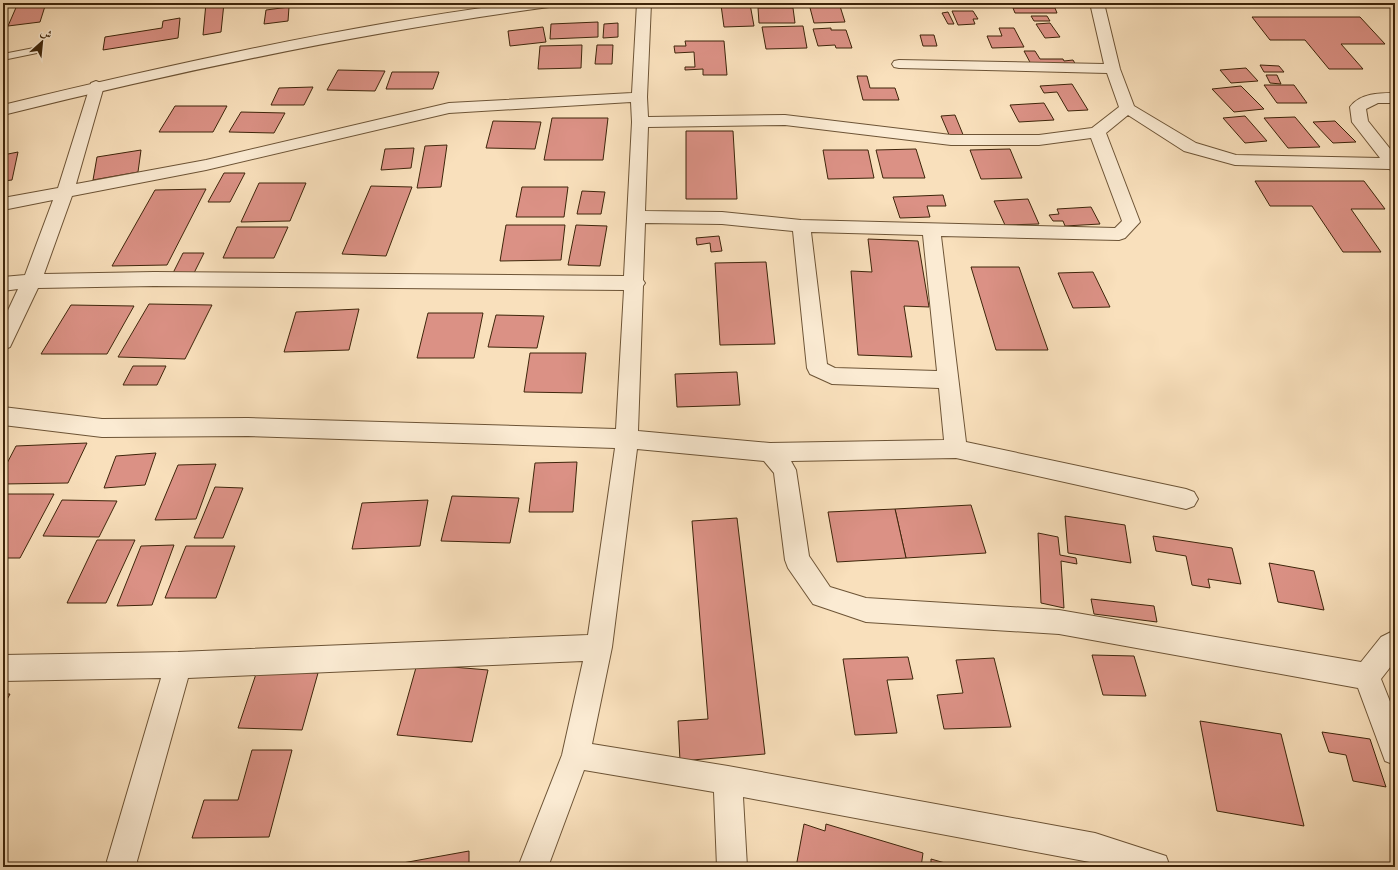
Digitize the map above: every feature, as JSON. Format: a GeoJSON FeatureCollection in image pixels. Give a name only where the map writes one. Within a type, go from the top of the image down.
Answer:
{"type":"FeatureCollection","features":[{"type":"Feature","properties":{"kind":"street"},"geometry":{"type":"LineString","coordinates":[[3,110],[96,86],[233,56],[360,31],[495,9],[549,3]]}},
{"type":"Feature","properties":{"kind":"street"},"geometry":{"type":"LineString","coordinates":[[533,867],[576,755],[600,647],[627,439],[635,283],[640,122],[639,97],[644,3]]}},
{"type":"Feature","properties":{"kind":"street"},"geometry":{"type":"LineString","coordinates":[[1097,3],[1112,70],[1127,108],[1190,147],[1235,160],[1394,165]]}},
{"type":"Feature","properties":{"kind":"street"},"geometry":{"type":"LineString","coordinates":[[899,64],[1112,70]]}},
{"type":"Feature","properties":{"kind":"street"},"geometry":{"type":"LineString","coordinates":[[3,342],[32,281],[65,192],[96,86]]}},
{"type":"Feature","properties":{"kind":"street"},"geometry":{"type":"LineString","coordinates":[[3,204],[206,165],[449,108],[639,97]]}},
{"type":"Feature","properties":{"kind":"street"},"geometry":{"type":"LineString","coordinates":[[1394,165],[1360,122],[1358,107],[1375,98],[1395,98]]}},
{"type":"Feature","properties":{"kind":"street"},"geometry":{"type":"LineString","coordinates":[[640,122],[785,120],[951,140],[1039,140],[1097,132],[1127,108]]}},
{"type":"Feature","properties":{"kind":"street"},"geometry":{"type":"LineString","coordinates":[[636,217],[722,218],[801,226],[1119,234],[1130,222],[1116,179],[1097,132]]}},
{"type":"Feature","properties":{"kind":"street"},"geometry":{"type":"LineString","coordinates":[[801,226],[817,368],[832,376],[948,380]]}},
{"type":"Feature","properties":{"kind":"street"},"geometry":{"type":"LineString","coordinates":[[931,229],[956,449]]}},
{"type":"Feature","properties":{"kind":"street"},"geometry":{"type":"LineString","coordinates":[[3,284],[32,281],[154,279],[635,283]]}},
{"type":"Feature","properties":{"kind":"street"},"geometry":{"type":"LineString","coordinates":[[3,416],[102,428],[248,427],[627,439],[770,452],[956,449],[1186,499]]}},
{"type":"Feature","properties":{"kind":"street"},"geometry":{"type":"LineString","coordinates":[[770,452],[785,470],[797,560],[822,596],[866,610],[1059,622],[1367,676]]}},
{"type":"Feature","properties":{"kind":"street"},"geometry":{"type":"LineString","coordinates":[[1367,676],[1390,646],[1395,643]]}},
{"type":"Feature","properties":{"kind":"street"},"geometry":{"type":"LineString","coordinates":[[3,668],[178,666],[600,647]]}},
{"type":"Feature","properties":{"kind":"street"},"geometry":{"type":"LineString","coordinates":[[124,867],[122,861],[178,666]]}},
{"type":"Feature","properties":{"kind":"street"},"geometry":{"type":"LineString","coordinates":[[1367,676],[1395,751]]}},
{"type":"Feature","properties":{"kind":"street"},"geometry":{"type":"LineString","coordinates":[[576,755],[728,780],[1097,858],[1154,867]]}},
{"type":"Feature","properties":{"kind":"street"},"geometry":{"type":"LineString","coordinates":[[728,780],[732,867]]}},
{"type":"Feature","properties":{"kind":"lane"},"geometry":{"type":"LineString","coordinates":[[3,56],[34,51]]}},
{"type":"Feature","properties":{"kind":"building"},"geometry":{"type":"Polygon","coordinates":[[[3,3],[10,3],[3,19],[3,3]]]}},
{"type":"Feature","properties":{"kind":"building"},"geometry":{"type":"Polygon","coordinates":[[[18,3],[46,3],[40,22],[8,26],[18,3]]]}},
{"type":"Feature","properties":{"kind":"building"},"geometry":{"type":"Polygon","coordinates":[[[206,3],[224,3],[221,32],[203,35],[206,3]]]}},
{"type":"Feature","properties":{"kind":"building"},"geometry":{"type":"Polygon","coordinates":[[[839,3],[845,22],[814,23],[809,4],[839,3]]]}},
{"type":"Feature","properties":{"kind":"building"},"geometry":{"type":"Polygon","coordinates":[[[750,4],[754,26],[724,27],[721,5],[750,4]]]}},
{"type":"Feature","properties":{"kind":"building"},"geometry":{"type":"Polygon","coordinates":[[[289,7],[288,21],[264,24],[266,10],[289,7]]]}},
{"type":"Feature","properties":{"kind":"building"},"geometry":{"type":"Polygon","coordinates":[[[758,8],[793,8],[795,23],[759,23],[758,8]]]}},
{"type":"Feature","properties":{"kind":"building"},"geometry":{"type":"Polygon","coordinates":[[[1013,8],[1055,8],[1057,13],[1015,13],[1013,8]]]}},
{"type":"Feature","properties":{"kind":"building"},"geometry":{"type":"Polygon","coordinates":[[[952,11],[973,11],[978,19],[973,19],[975,24],[958,25],[952,11]]]}},
{"type":"Feature","properties":{"kind":"building"},"geometry":{"type":"Polygon","coordinates":[[[948,12],[954,24],[948,24],[942,13],[948,12]]]}},
{"type":"Feature","properties":{"kind":"building"},"geometry":{"type":"Polygon","coordinates":[[[1031,16],[1047,16],[1050,21],[1034,21],[1031,16]]]}},
{"type":"Feature","properties":{"kind":"building"},"geometry":{"type":"Polygon","coordinates":[[[1252,17],[1360,17],[1385,44],[1341,44],[1363,69],[1329,69],[1305,40],[1270,40],[1252,17]]]}},
{"type":"Feature","properties":{"kind":"building"},"geometry":{"type":"Polygon","coordinates":[[[180,18],[178,38],[103,50],[105,37],[162,28],[163,21],[180,18]]]}},
{"type":"Feature","properties":{"kind":"building"},"geometry":{"type":"Polygon","coordinates":[[[598,22],[598,37],[550,39],[551,24],[598,22]]]}},
{"type":"Feature","properties":{"kind":"building"},"geometry":{"type":"Polygon","coordinates":[[[618,23],[618,37],[603,38],[604,24],[618,23]]]}},
{"type":"Feature","properties":{"kind":"building"},"geometry":{"type":"Polygon","coordinates":[[[1050,23],[1060,37],[1045,38],[1036,24],[1050,23]]]}},
{"type":"Feature","properties":{"kind":"building"},"geometry":{"type":"Polygon","coordinates":[[[803,26],[807,48],[766,49],[762,27],[803,26]]]}},
{"type":"Feature","properties":{"kind":"building"},"geometry":{"type":"Polygon","coordinates":[[[543,27],[546,42],[510,46],[508,31],[543,27]]]}},
{"type":"Feature","properties":{"kind":"building"},"geometry":{"type":"Polygon","coordinates":[[[831,28],[831,30],[846,30],[852,48],[836,48],[835,45],[818,46],[813,29],[831,28]]]}},
{"type":"Feature","properties":{"kind":"building"},"geometry":{"type":"Polygon","coordinates":[[[999,28],[1014,28],[1024,47],[992,48],[987,36],[1002,36],[999,28]]]}},
{"type":"Feature","properties":{"kind":"building"},"geometry":{"type":"Polygon","coordinates":[[[920,35],[934,35],[937,46],[923,46],[920,35]]]}},
{"type":"Feature","properties":{"kind":"building"},"geometry":{"type":"Polygon","coordinates":[[[685,41],[724,41],[727,75],[703,75],[703,69],[685,70],[685,67],[695,67],[694,52],[675,53],[674,46],[686,46],[685,41]]]}},
{"type":"Feature","properties":{"kind":"building"},"geometry":{"type":"Polygon","coordinates":[[[582,45],[581,68],[538,69],[540,46],[582,45]]]}},
{"type":"Feature","properties":{"kind":"building"},"geometry":{"type":"Polygon","coordinates":[[[597,45],[613,45],[612,64],[595,64],[597,45]]]}},
{"type":"Feature","properties":{"kind":"building"},"geometry":{"type":"Polygon","coordinates":[[[1024,51],[1035,51],[1040,59],[1063,59],[1064,61],[1073,60],[1076,65],[1032,66],[1024,51]]]}},
{"type":"Feature","properties":{"kind":"building"},"geometry":{"type":"Polygon","coordinates":[[[1260,65],[1279,66],[1284,72],[1264,72],[1260,65]]]}},
{"type":"Feature","properties":{"kind":"building"},"geometry":{"type":"Polygon","coordinates":[[[1246,68],[1258,81],[1231,83],[1220,70],[1246,68]]]}},
{"type":"Feature","properties":{"kind":"building"},"geometry":{"type":"Polygon","coordinates":[[[338,70],[385,71],[375,91],[327,90],[338,70]]]}},
{"type":"Feature","properties":{"kind":"building"},"geometry":{"type":"Polygon","coordinates":[[[392,72],[439,72],[433,89],[386,89],[392,72]]]}},
{"type":"Feature","properties":{"kind":"building"},"geometry":{"type":"Polygon","coordinates":[[[1266,75],[1277,75],[1281,84],[1270,83],[1266,75]]]}},
{"type":"Feature","properties":{"kind":"building"},"geometry":{"type":"Polygon","coordinates":[[[857,76],[867,76],[870,88],[895,88],[899,100],[863,100],[857,76]]]}},
{"type":"Feature","properties":{"kind":"building"},"geometry":{"type":"Polygon","coordinates":[[[1072,84],[1088,110],[1068,111],[1057,92],[1044,93],[1040,86],[1072,84]]]}},
{"type":"Feature","properties":{"kind":"building"},"geometry":{"type":"Polygon","coordinates":[[[1264,85],[1294,85],[1307,103],[1277,103],[1264,85]]]}},
{"type":"Feature","properties":{"kind":"building"},"geometry":{"type":"Polygon","coordinates":[[[1241,86],[1264,109],[1234,112],[1212,89],[1241,86]]]}},
{"type":"Feature","properties":{"kind":"building"},"geometry":{"type":"Polygon","coordinates":[[[313,87],[304,105],[271,105],[279,88],[313,87]]]}},
{"type":"Feature","properties":{"kind":"building"},"geometry":{"type":"Polygon","coordinates":[[[1044,103],[1054,120],[1019,122],[1010,105],[1044,103]]]}},
{"type":"Feature","properties":{"kind":"building"},"geometry":{"type":"Polygon","coordinates":[[[175,106],[227,106],[213,132],[159,132],[175,106]]]}},
{"type":"Feature","properties":{"kind":"building"},"geometry":{"type":"Polygon","coordinates":[[[241,112],[285,113],[274,133],[229,132],[241,112]]]}},
{"type":"Feature","properties":{"kind":"building"},"geometry":{"type":"Polygon","coordinates":[[[955,115],[964,137],[950,137],[941,116],[955,115]]]}},
{"type":"Feature","properties":{"kind":"building"},"geometry":{"type":"Polygon","coordinates":[[[1245,116],[1267,141],[1245,143],[1223,118],[1245,116]]]}},
{"type":"Feature","properties":{"kind":"building"},"geometry":{"type":"Polygon","coordinates":[[[1295,117],[1320,147],[1288,148],[1264,118],[1295,117]]]}},
{"type":"Feature","properties":{"kind":"building"},"geometry":{"type":"Polygon","coordinates":[[[552,118],[608,118],[603,160],[544,160],[552,118]]]}},
{"type":"Feature","properties":{"kind":"building"},"geometry":{"type":"Polygon","coordinates":[[[493,121],[541,122],[535,149],[486,148],[493,121]]]}},
{"type":"Feature","properties":{"kind":"building"},"geometry":{"type":"Polygon","coordinates":[[[1335,121],[1356,142],[1333,143],[1313,122],[1335,121]]]}},
{"type":"Feature","properties":{"kind":"building"},"geometry":{"type":"Polygon","coordinates":[[[686,131],[733,131],[737,199],[686,199],[686,131]]]}},
{"type":"Feature","properties":{"kind":"building"},"geometry":{"type":"Polygon","coordinates":[[[447,145],[441,187],[417,188],[425,146],[447,145]]]}},
{"type":"Feature","properties":{"kind":"building"},"geometry":{"type":"Polygon","coordinates":[[[414,148],[411,168],[381,170],[385,149],[414,148]]]}},
{"type":"Feature","properties":{"kind":"building"},"geometry":{"type":"Polygon","coordinates":[[[916,149],[925,178],[883,178],[876,150],[916,149]]]}},
{"type":"Feature","properties":{"kind":"building"},"geometry":{"type":"Polygon","coordinates":[[[1010,149],[1022,178],[981,179],[970,150],[1010,149]]]}},
{"type":"Feature","properties":{"kind":"building"},"geometry":{"type":"Polygon","coordinates":[[[141,150],[138,172],[93,180],[97,157],[141,150]]]}},
{"type":"Feature","properties":{"kind":"building"},"geometry":{"type":"Polygon","coordinates":[[[823,150],[868,150],[874,178],[828,179],[823,150]]]}},
{"type":"Feature","properties":{"kind":"building"},"geometry":{"type":"Polygon","coordinates":[[[18,152],[12,180],[3,181],[3,155],[18,152]]]}},
{"type":"Feature","properties":{"kind":"building"},"geometry":{"type":"Polygon","coordinates":[[[224,173],[245,173],[230,202],[208,202],[224,173]]]}},
{"type":"Feature","properties":{"kind":"building"},"geometry":{"type":"Polygon","coordinates":[[[1255,181],[1364,181],[1385,209],[1351,209],[1381,252],[1343,252],[1312,206],[1270,206],[1255,181]]]}},
{"type":"Feature","properties":{"kind":"building"},"geometry":{"type":"Polygon","coordinates":[[[259,183],[306,183],[290,221],[241,222],[259,183]]]}},
{"type":"Feature","properties":{"kind":"building"},"geometry":{"type":"Polygon","coordinates":[[[371,186],[412,187],[386,256],[342,254],[371,186]]]}},
{"type":"Feature","properties":{"kind":"building"},"geometry":{"type":"Polygon","coordinates":[[[522,187],[568,187],[564,217],[516,217],[522,187]]]}},
{"type":"Feature","properties":{"kind":"building"},"geometry":{"type":"Polygon","coordinates":[[[206,189],[167,265],[112,266],[155,190],[206,189]]]}},
{"type":"Feature","properties":{"kind":"building"},"geometry":{"type":"Polygon","coordinates":[[[582,191],[605,192],[601,214],[577,214],[582,191]]]}},
{"type":"Feature","properties":{"kind":"building"},"geometry":{"type":"Polygon","coordinates":[[[943,195],[946,206],[927,206],[930,217],[900,218],[893,197],[943,195]]]}},
{"type":"Feature","properties":{"kind":"building"},"geometry":{"type":"Polygon","coordinates":[[[1028,199],[1039,224],[1005,225],[994,201],[1028,199]]]}},
{"type":"Feature","properties":{"kind":"building"},"geometry":{"type":"Polygon","coordinates":[[[1091,207],[1100,224],[1065,226],[1063,221],[1053,221],[1049,215],[1059,214],[1057,209],[1091,207]]]}},
{"type":"Feature","properties":{"kind":"building"},"geometry":{"type":"Polygon","coordinates":[[[506,225],[565,225],[561,260],[500,261],[506,225]]]}},
{"type":"Feature","properties":{"kind":"building"},"geometry":{"type":"Polygon","coordinates":[[[576,225],[607,226],[600,266],[568,265],[576,225]]]}},
{"type":"Feature","properties":{"kind":"building"},"geometry":{"type":"Polygon","coordinates":[[[237,227],[288,227],[274,258],[223,258],[237,227]]]}},
{"type":"Feature","properties":{"kind":"building"},"geometry":{"type":"Polygon","coordinates":[[[719,236],[722,251],[711,252],[710,243],[697,245],[696,238],[719,236]]]}},
{"type":"Feature","properties":{"kind":"building"},"geometry":{"type":"Polygon","coordinates":[[[868,239],[918,241],[929,307],[904,306],[912,357],[858,355],[851,271],[872,272],[868,239]]]}},
{"type":"Feature","properties":{"kind":"building"},"geometry":{"type":"Polygon","coordinates":[[[183,253],[204,253],[194,273],[173,273],[183,253]]]}},
{"type":"Feature","properties":{"kind":"building"},"geometry":{"type":"Polygon","coordinates":[[[766,262],[775,344],[720,345],[715,263],[766,262]]]}},
{"type":"Feature","properties":{"kind":"building"},"geometry":{"type":"Polygon","coordinates":[[[971,267],[1019,267],[1048,350],[996,350],[971,267]]]}},
{"type":"Feature","properties":{"kind":"building"},"geometry":{"type":"Polygon","coordinates":[[[1093,272],[1110,307],[1073,308],[1058,273],[1093,272]]]}},
{"type":"Feature","properties":{"kind":"building"},"geometry":{"type":"Polygon","coordinates":[[[149,304],[212,305],[185,359],[118,357],[149,304]]]}},
{"type":"Feature","properties":{"kind":"building"},"geometry":{"type":"Polygon","coordinates":[[[71,305],[134,306],[107,354],[41,354],[71,305]]]}},
{"type":"Feature","properties":{"kind":"building"},"geometry":{"type":"Polygon","coordinates":[[[359,309],[349,350],[284,352],[296,312],[359,309]]]}},
{"type":"Feature","properties":{"kind":"building"},"geometry":{"type":"Polygon","coordinates":[[[428,313],[483,313],[474,358],[417,358],[428,313]]]}},
{"type":"Feature","properties":{"kind":"building"},"geometry":{"type":"Polygon","coordinates":[[[496,315],[544,316],[537,348],[488,347],[496,315]]]}},
{"type":"Feature","properties":{"kind":"building"},"geometry":{"type":"Polygon","coordinates":[[[530,353],[586,353],[582,393],[524,392],[530,353]]]}},
{"type":"Feature","properties":{"kind":"building"},"geometry":{"type":"Polygon","coordinates":[[[133,366],[166,366],[157,385],[123,385],[133,366]]]}},
{"type":"Feature","properties":{"kind":"building"},"geometry":{"type":"Polygon","coordinates":[[[737,372],[740,405],[677,407],[675,374],[737,372]]]}},
{"type":"Feature","properties":{"kind":"building"},"geometry":{"type":"Polygon","coordinates":[[[87,443],[68,483],[3,484],[3,471],[16,446],[87,443]]]}},
{"type":"Feature","properties":{"kind":"building"},"geometry":{"type":"Polygon","coordinates":[[[156,453],[145,485],[104,488],[116,456],[156,453]]]}},
{"type":"Feature","properties":{"kind":"building"},"geometry":{"type":"Polygon","coordinates":[[[577,462],[573,512],[529,512],[535,463],[577,462]]]}},
{"type":"Feature","properties":{"kind":"building"},"geometry":{"type":"Polygon","coordinates":[[[216,464],[196,519],[155,520],[178,465],[216,464]]]}},
{"type":"Feature","properties":{"kind":"building"},"geometry":{"type":"Polygon","coordinates":[[[215,487],[243,488],[223,538],[194,538],[215,487]]]}},
{"type":"Feature","properties":{"kind":"building"},"geometry":{"type":"Polygon","coordinates":[[[3,494],[54,494],[20,558],[3,558],[3,494]]]}},
{"type":"Feature","properties":{"kind":"building"},"geometry":{"type":"Polygon","coordinates":[[[452,496],[519,498],[510,543],[441,541],[452,496]]]}},
{"type":"Feature","properties":{"kind":"building"},"geometry":{"type":"Polygon","coordinates":[[[62,500],[117,501],[99,537],[43,536],[62,500]]]}},
{"type":"Feature","properties":{"kind":"building"},"geometry":{"type":"Polygon","coordinates":[[[428,500],[420,546],[352,549],[362,503],[428,500]]]}},
{"type":"Feature","properties":{"kind":"building"},"geometry":{"type":"Polygon","coordinates":[[[971,505],[986,553],[906,558],[895,509],[971,505]]]}},
{"type":"Feature","properties":{"kind":"building"},"geometry":{"type":"Polygon","coordinates":[[[895,509],[906,558],[837,562],[828,512],[895,509]]]}},
{"type":"Feature","properties":{"kind":"building"},"geometry":{"type":"Polygon","coordinates":[[[1065,516],[1125,525],[1131,563],[1068,553],[1065,516]]]}},
{"type":"Feature","properties":{"kind":"building"},"geometry":{"type":"Polygon","coordinates":[[[737,518],[765,754],[680,761],[678,721],[708,719],[692,521],[737,518]]]}},
{"type":"Feature","properties":{"kind":"building"},"geometry":{"type":"Polygon","coordinates":[[[1038,533],[1058,537],[1060,555],[1076,558],[1077,564],[1061,561],[1064,608],[1041,603],[1038,533]]]}},
{"type":"Feature","properties":{"kind":"building"},"geometry":{"type":"Polygon","coordinates":[[[1153,536],[1232,548],[1241,584],[1208,579],[1210,588],[1192,585],[1186,556],[1156,551],[1153,536]]]}},
{"type":"Feature","properties":{"kind":"building"},"geometry":{"type":"Polygon","coordinates":[[[97,540],[135,540],[106,603],[67,603],[97,540]]]}},
{"type":"Feature","properties":{"kind":"building"},"geometry":{"type":"Polygon","coordinates":[[[174,545],[152,605],[117,606],[141,546],[174,545]]]}},
{"type":"Feature","properties":{"kind":"building"},"geometry":{"type":"Polygon","coordinates":[[[186,546],[235,546],[216,598],[165,598],[186,546]]]}},
{"type":"Feature","properties":{"kind":"building"},"geometry":{"type":"Polygon","coordinates":[[[1269,563],[1314,571],[1324,610],[1278,602],[1269,563]]]}},
{"type":"Feature","properties":{"kind":"building"},"geometry":{"type":"Polygon","coordinates":[[[1091,599],[1154,606],[1157,622],[1094,614],[1091,599]]]}},
{"type":"Feature","properties":{"kind":"building"},"geometry":{"type":"Polygon","coordinates":[[[1092,655],[1134,656],[1146,696],[1103,695],[1092,655]]]}},
{"type":"Feature","properties":{"kind":"building"},"geometry":{"type":"Polygon","coordinates":[[[908,657],[913,679],[887,680],[897,733],[855,735],[843,659],[908,657]]]}},
{"type":"Feature","properties":{"kind":"building"},"geometry":{"type":"Polygon","coordinates":[[[994,658],[1011,727],[944,729],[937,695],[963,693],[956,660],[994,658]]]}},
{"type":"Feature","properties":{"kind":"building"},"geometry":{"type":"Polygon","coordinates":[[[417,664],[488,670],[472,742],[397,735],[417,664]]]}},
{"type":"Feature","properties":{"kind":"building"},"geometry":{"type":"Polygon","coordinates":[[[257,671],[318,673],[302,730],[238,728],[257,671]]]}},
{"type":"Feature","properties":{"kind":"building"},"geometry":{"type":"Polygon","coordinates":[[[3,694],[10,694],[3,707],[3,694]]]}},
{"type":"Feature","properties":{"kind":"building"},"geometry":{"type":"Polygon","coordinates":[[[1200,721],[1281,734],[1304,826],[1217,811],[1200,721]]]}},
{"type":"Feature","properties":{"kind":"building"},"geometry":{"type":"Polygon","coordinates":[[[1322,732],[1370,739],[1386,787],[1353,781],[1346,755],[1329,752],[1322,732]]]}},
{"type":"Feature","properties":{"kind":"building"},"geometry":{"type":"Polygon","coordinates":[[[252,750],[292,750],[269,837],[192,838],[204,800],[238,800],[252,750]]]}},
{"type":"Feature","properties":{"kind":"building"},"geometry":{"type":"Polygon","coordinates":[[[804,824],[825,831],[826,824],[923,853],[921,867],[796,867],[804,824]]]}},
{"type":"Feature","properties":{"kind":"building"},"geometry":{"type":"Polygon","coordinates":[[[469,851],[469,867],[397,867],[397,864],[469,851]]]}},
{"type":"Feature","properties":{"kind":"building"},"geometry":{"type":"Polygon","coordinates":[[[931,859],[959,867],[931,867],[931,859]]]}}]}
